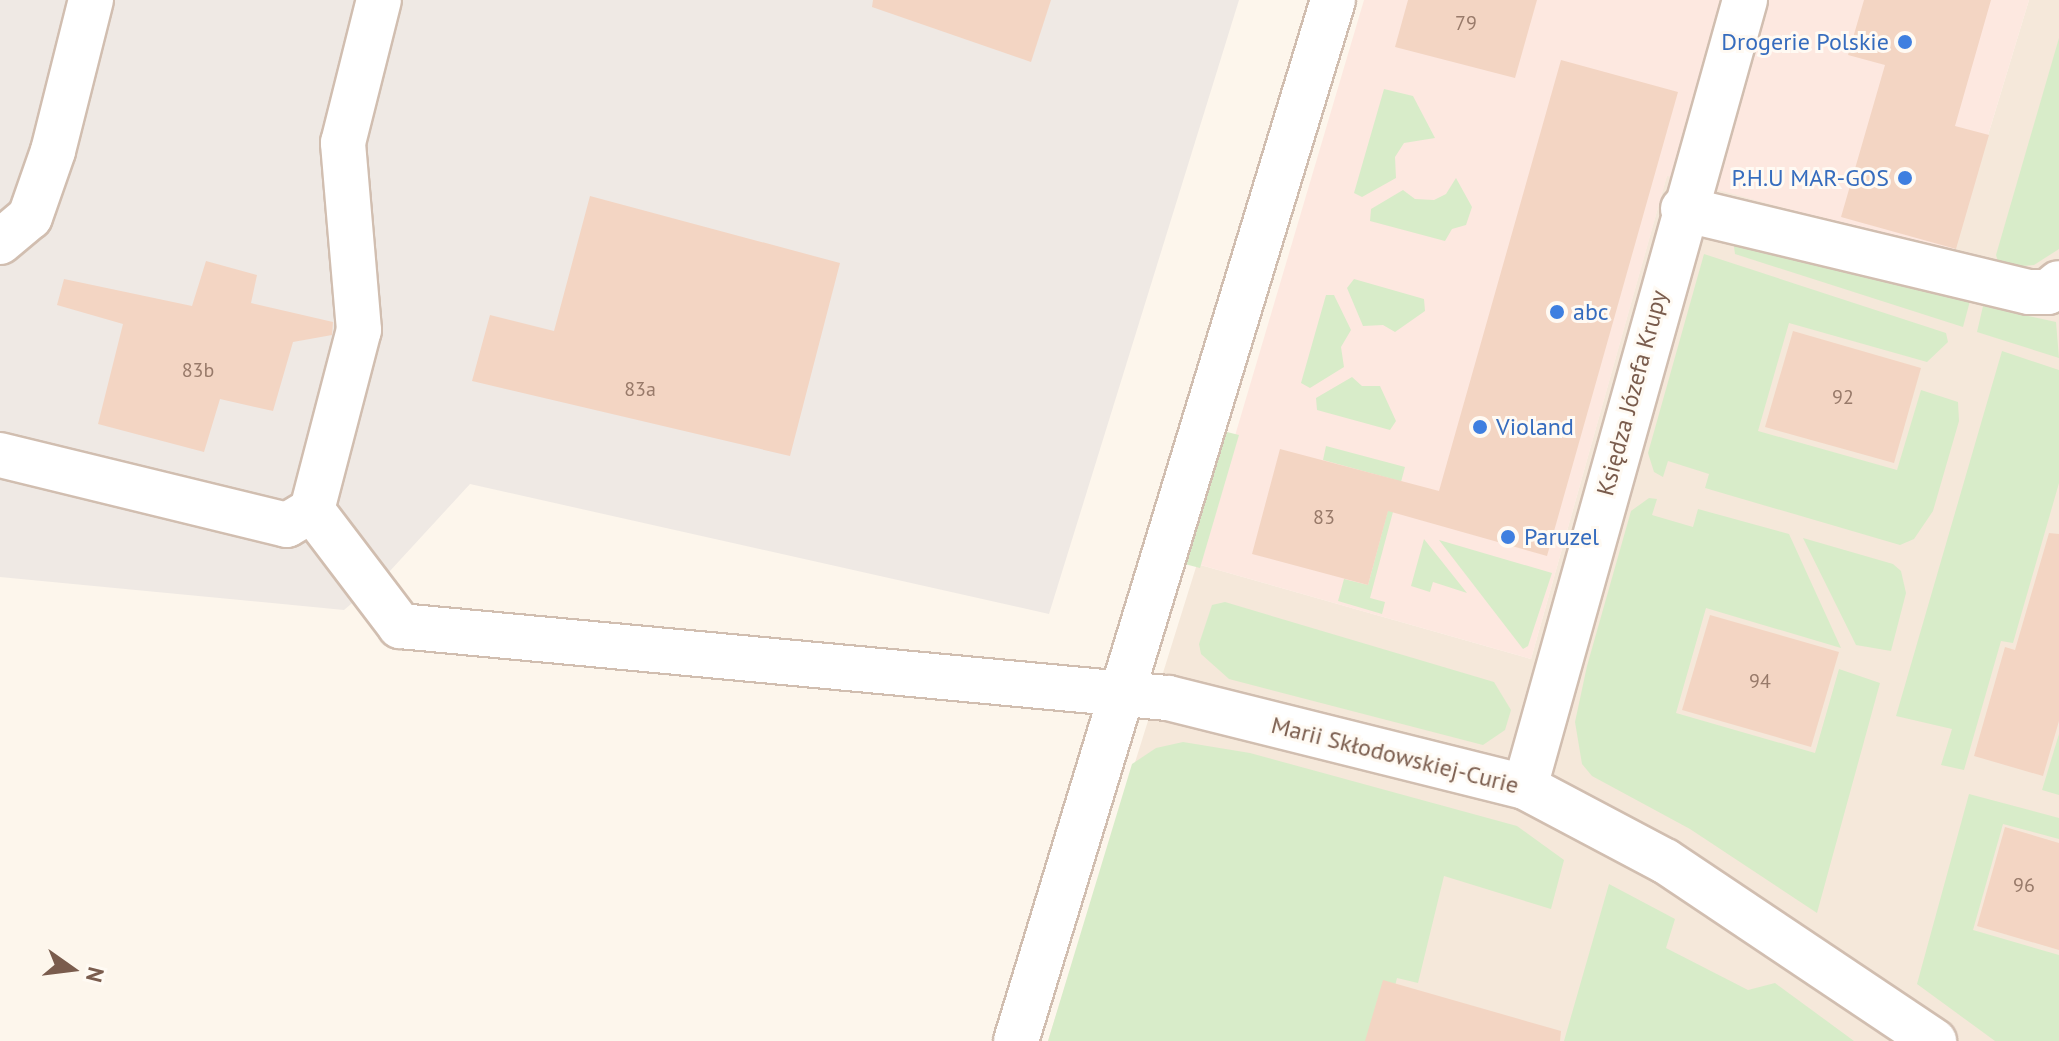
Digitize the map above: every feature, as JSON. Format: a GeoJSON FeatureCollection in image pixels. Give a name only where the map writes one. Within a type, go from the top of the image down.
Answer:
{"type":"FeatureCollection","features":[{"type":"Feature","properties":{"kind":"street"},"geometry":{"type":"LineString","coordinates":[[0,242],[30,217],[53,151],[91,0]]}},
{"type":"Feature","properties":{"kind":"street"},"geometry":{"type":"LineString","coordinates":[[0,455],[287,525],[312,510],[359,330],[343,143],[379,0]]}},
{"type":"Feature","properties":{"kind":"street"},"geometry":{"type":"LineString","coordinates":[[1016,1041],[1333,0]]}},
{"type":"Feature","properties":{"kind":"street","name":"Księdza Józefa Krupy"},"geometry":{"type":"LineString","coordinates":[[1525,787],[1683,209],[1745,0]]}},
{"type":"Feature","properties":{"kind":"street"},"geometry":{"type":"LineString","coordinates":[[1683,209],[2029,292],[2048,292],[2059,283]]}},
{"type":"Feature","properties":{"kind":"street","name":"Marii Skłodowskiej-Curie"},"geometry":{"type":"LineString","coordinates":[[312,510],[400,626],[1123,697],[1168,698],[1525,787],[1665,861],[1934,1041]]}},
{"type":"Feature","properties":{"kind":"shaded area"},"geometry":{"type":"Polygon","coordinates":[[[0,0],[1239,0],[1049,614],[470,484],[389,572],[344,610],[0,577],[0,0]]]}},
{"type":"Feature","properties":{"kind":"shaded area"},"geometry":{"type":"Polygon","coordinates":[[[1364,0],[2029,0],[1952,254],[1667,176],[1531,659],[1197,564],[1364,0]]]}},
{"type":"Feature","properties":{"kind":"shaded area"},"geometry":{"type":"Polygon","coordinates":[[[2029,0],[2059,0],[2059,1041],[1048,1041],[1197,564],[1531,659],[1667,175],[1952,254],[2029,0]]]}},
{"type":"Feature","properties":{"kind":"green space"},"geometry":{"type":"Polygon","coordinates":[[[2059,38],[2059,249],[2034,265],[2000,268],[1996,255],[2059,38]]]}},
{"type":"Feature","properties":{"kind":"green space"},"geometry":{"type":"Polygon","coordinates":[[[1384,89],[1413,96],[1435,138],[1404,143],[1395,157],[1396,178],[1362,197],[1354,193],[1384,89]]]}},
{"type":"Feature","properties":{"kind":"green space"},"geometry":{"type":"Polygon","coordinates":[[[1456,178],[1472,207],[1466,225],[1452,229],[1445,241],[1370,221],[1371,209],[1403,190],[1415,199],[1434,200],[1446,194],[1456,178]]]}},
{"type":"Feature","properties":{"kind":"green space"},"geometry":{"type":"Polygon","coordinates":[[[1732,232],[1970,301],[1963,327],[1735,254],[1732,232]]]}},
{"type":"Feature","properties":{"kind":"green space"},"geometry":{"type":"Polygon","coordinates":[[[1704,254],[1946,333],[1948,342],[1927,362],[1789,323],[1758,431],[1897,470],[1921,390],[1958,402],[1959,421],[1933,511],[1914,539],[1900,545],[1705,488],[1709,474],[1668,461],[1663,477],[1654,472],[1648,453],[1704,254]]]}},
{"type":"Feature","properties":{"kind":"green space"},"geometry":{"type":"Polygon","coordinates":[[[1354,279],[1424,299],[1425,311],[1395,332],[1383,325],[1363,326],[1347,288],[1354,279]]]}},
{"type":"Feature","properties":{"kind":"green space"},"geometry":{"type":"Polygon","coordinates":[[[1326,295],[1334,295],[1351,330],[1341,347],[1344,367],[1310,388],[1301,383],[1326,295]]]}},
{"type":"Feature","properties":{"kind":"green space"},"geometry":{"type":"Polygon","coordinates":[[[1983,306],[2056,322],[2059,358],[1977,332],[1983,306]]]}},
{"type":"Feature","properties":{"kind":"green space"},"geometry":{"type":"Polygon","coordinates":[[[2002,351],[2059,370],[2059,483],[2013,643],[2001,641],[1964,770],[1941,765],[1952,729],[1896,716],[2002,351]]]}},
{"type":"Feature","properties":{"kind":"green space"},"geometry":{"type":"Polygon","coordinates":[[[1352,377],[1362,386],[1380,386],[1396,421],[1390,430],[1317,410],[1316,398],[1352,377]]]}},
{"type":"Feature","properties":{"kind":"green space"},"geometry":{"type":"Polygon","coordinates":[[[1223,431],[1239,435],[1200,568],[1181,563],[1223,431]]]}},
{"type":"Feature","properties":{"kind":"green space"},"geometry":{"type":"Polygon","coordinates":[[[1326,446],[1405,467],[1370,598],[1385,602],[1382,614],[1338,601],[1344,579],[1368,585],[1396,480],[1323,460],[1326,446]]]}},
{"type":"Feature","properties":{"kind":"green space"},"geometry":{"type":"Polygon","coordinates":[[[1649,498],[1657,499],[1652,515],[1693,527],[1698,509],[1789,534],[1841,648],[1706,608],[1676,713],[1815,753],[1839,669],[1880,683],[1817,913],[1690,829],[1592,776],[1582,764],[1575,722],[1587,666],[1631,511],[1649,498]]]}},
{"type":"Feature","properties":{"kind":"green space"},"geometry":{"type":"Polygon","coordinates":[[[1803,538],[1893,564],[1901,571],[1906,593],[1891,651],[1856,645],[1803,538]]]}},
{"type":"Feature","properties":{"kind":"green space"},"geometry":{"type":"Polygon","coordinates":[[[1424,539],[1467,593],[1433,582],[1430,592],[1411,586],[1424,539]]]}},
{"type":"Feature","properties":{"kind":"green space"},"geometry":{"type":"Polygon","coordinates":[[[1439,540],[1552,573],[1528,646],[1523,649],[1439,540]]]}},
{"type":"Feature","properties":{"kind":"green space"},"geometry":{"type":"Polygon","coordinates":[[[1225,602],[1494,682],[1511,710],[1505,730],[1483,745],[1229,679],[1201,654],[1199,644],[1212,605],[1225,602]]]}},
{"type":"Feature","properties":{"kind":"green space"},"geometry":{"type":"Polygon","coordinates":[[[2059,734],[2059,795],[2042,790],[2059,734]]]}},
{"type":"Feature","properties":{"kind":"green space"},"geometry":{"type":"Polygon","coordinates":[[[1183,742],[1250,753],[1517,826],[1564,860],[1551,909],[1444,876],[1418,983],[1397,978],[1381,1041],[1048,1041],[1132,764],[1156,748],[1183,742]]]}},
{"type":"Feature","properties":{"kind":"green space"},"geometry":{"type":"Polygon","coordinates":[[[1969,794],[2059,818],[2059,839],[2003,824],[1973,930],[2059,955],[2059,1041],[1995,1041],[1917,984],[1969,794]]]}},
{"type":"Feature","properties":{"kind":"green space"},"geometry":{"type":"Polygon","coordinates":[[[1609,884],[1675,919],[1666,948],[1748,990],[1775,983],[1854,1041],[1564,1041],[1609,884]]]}},
{"type":"Feature","properties":{"kind":"building"},"geometry":{"type":"Polygon","coordinates":[[[873,0],[1051,0],[1031,62],[872,7],[873,0]]]}},
{"type":"Feature","properties":{"kind":"building"},"geometry":{"type":"Polygon","coordinates":[[[1408,0],[1537,0],[1515,78],[1395,47],[1408,0]]]}},
{"type":"Feature","properties":{"kind":"building"},"geometry":{"type":"Polygon","coordinates":[[[1864,0],[1991,0],[1955,126],[1989,135],[1956,249],[1841,217],[1885,65],[1848,55],[1864,0]]]}},
{"type":"Feature","properties":{"kind":"building"},"geometry":{"type":"Polygon","coordinates":[[[1561,60],[1678,92],[1547,556],[1388,511],[1368,585],[1252,554],[1280,449],[1439,491],[1561,60]]]}},
{"type":"Feature","properties":{"kind":"building"},"geometry":{"type":"Polygon","coordinates":[[[590,196],[840,263],[790,456],[472,381],[490,315],[554,331],[590,196]]]}},
{"type":"Feature","properties":{"kind":"building"},"geometry":{"type":"Polygon","coordinates":[[[206,261],[257,275],[251,303],[333,322],[332,335],[293,342],[273,411],[220,399],[204,452],[98,424],[123,324],[57,305],[64,279],[192,306],[206,261]]]}},
{"type":"Feature","properties":{"kind":"building"},"geometry":{"type":"Polygon","coordinates":[[[1793,331],[1921,368],[1894,463],[1765,427],[1793,331]]]}},
{"type":"Feature","properties":{"kind":"building"},"geometry":{"type":"Polygon","coordinates":[[[2049,533],[2059,534],[2059,721],[2043,776],[1974,756],[2005,647],[2015,650],[2049,533]]]}},
{"type":"Feature","properties":{"kind":"building"},"geometry":{"type":"Polygon","coordinates":[[[1710,615],[1839,652],[1811,747],[1682,710],[1710,615]]]}},
{"type":"Feature","properties":{"kind":"building"},"geometry":{"type":"Polygon","coordinates":[[[2005,827],[2059,843],[2059,950],[1977,926],[2005,827]]]}},
{"type":"Feature","properties":{"kind":"building"},"geometry":{"type":"Polygon","coordinates":[[[1383,980],[1561,1031],[1560,1041],[1365,1041],[1383,980]]]}},
{"type":"Feature","properties":{"kind":"place","name":"Drogerie Polskie"},"geometry":{"type":"Point","coordinates":[1905,42]}},
{"type":"Feature","properties":{"kind":"place","name":"P.H.U MAR-GOS"},"geometry":{"type":"Point","coordinates":[1905,178]}},
{"type":"Feature","properties":{"kind":"place","name":"abc"},"geometry":{"type":"Point","coordinates":[1557,312]}},
{"type":"Feature","properties":{"kind":"place","name":"Violand"},"geometry":{"type":"Point","coordinates":[1480,427]}},
{"type":"Feature","properties":{"kind":"place","name":"Paruzel"},"geometry":{"type":"Point","coordinates":[1508,537]}}]}
